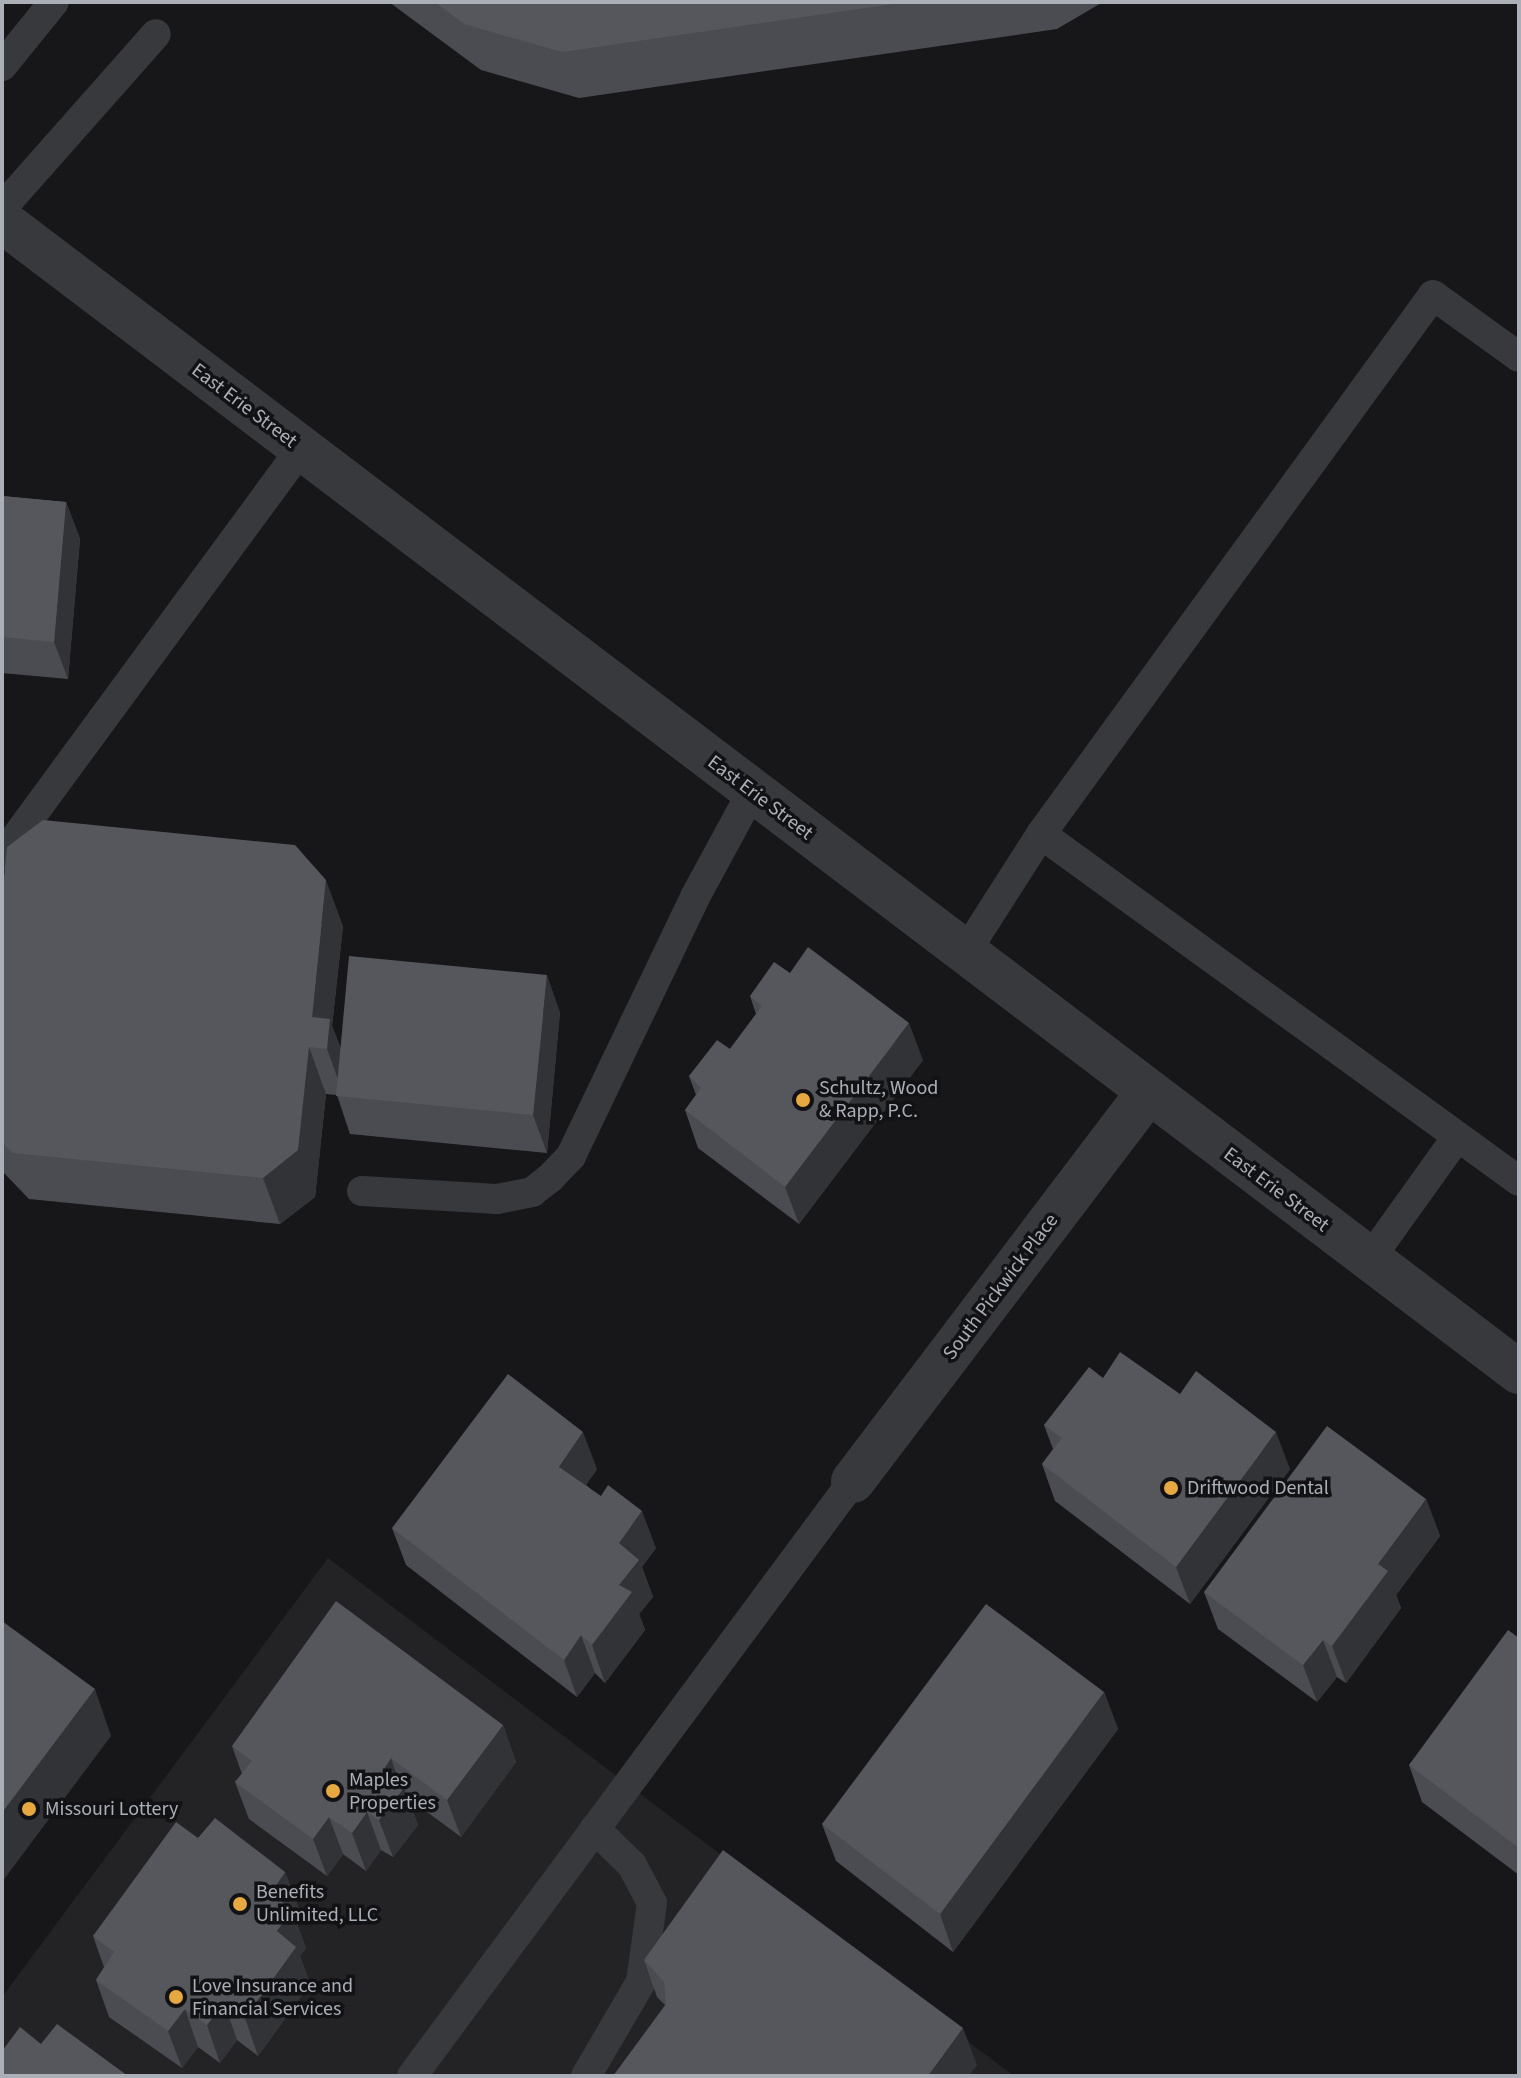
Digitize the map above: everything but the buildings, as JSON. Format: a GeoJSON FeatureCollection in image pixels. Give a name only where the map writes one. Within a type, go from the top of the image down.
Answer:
{"type":"FeatureCollection","features":[{"type":"Feature","properties":{"kind":"street","name":"East Erie Street"},"geometry":{"type":"LineString","coordinates":[[2,221],[1519,1372]]}},
{"type":"Feature","properties":{"kind":"street","name":"South Pickwick Place"},"geometry":{"type":"LineString","coordinates":[[853,1481],[1148,1093]]}},
{"type":"Feature","properties":{"kind":"lane"},"geometry":{"type":"LineString","coordinates":[[2,66],[54,2]]}},
{"type":"Feature","properties":{"kind":"lane"},"geometry":{"type":"LineString","coordinates":[[2,208],[156,34]]}},
{"type":"Feature","properties":{"kind":"lane"},"geometry":{"type":"LineString","coordinates":[[965,953],[1041,834],[1433,295],[1519,357]]}},
{"type":"Feature","properties":{"kind":"lane"},"geometry":{"type":"LineString","coordinates":[[2,856],[301,449]]}},
{"type":"Feature","properties":{"kind":"lane"},"geometry":{"type":"LineString","coordinates":[[362,1191],[497,1199],[532,1192],[550,1178],[571,1156],[695,897],[752,792]]}},
{"type":"Feature","properties":{"kind":"lane"},"geometry":{"type":"LineString","coordinates":[[1041,834],[1519,1181]]}},
{"type":"Feature","properties":{"kind":"lane"},"geometry":{"type":"LineString","coordinates":[[1369,1260],[1457,1137]]}},
{"type":"Feature","properties":{"kind":"lane"},"geometry":{"type":"LineString","coordinates":[[412,2076],[853,1481]]}},
{"type":"Feature","properties":{"kind":"lane"},"geometry":{"type":"LineString","coordinates":[[586,2076],[641,1982],[652,1903],[632,1865],[595,1829]]}},
{"type":"Feature","properties":{"kind":"shaded area"},"geometry":{"type":"Polygon","coordinates":[[[328,1558],[1014,2076],[2,2076],[2,1997],[328,1558]]]}},
{"type":"Feature","properties":{"kind":"place","name":"Schultz, Wood & Rapp, P.C."},"geometry":{"type":"Point","coordinates":[803,1100]}},
{"type":"Feature","properties":{"kind":"place","name":"Driftwood Dental"},"geometry":{"type":"Point","coordinates":[1171,1488]}},
{"type":"Feature","properties":{"kind":"place","name":"Maples Properties"},"geometry":{"type":"Point","coordinates":[333,1791]}},
{"type":"Feature","properties":{"kind":"place","name":"Missouri Lottery"},"geometry":{"type":"Point","coordinates":[29,1809]}},
{"type":"Feature","properties":{"kind":"place","name":"Benefits Unlimited, LLC"},"geometry":{"type":"Point","coordinates":[240,1904]}},
{"type":"Feature","properties":{"kind":"place","name":"Love Insurance and Financial Services"},"geometry":{"type":"Point","coordinates":[176,1997]}}]}
